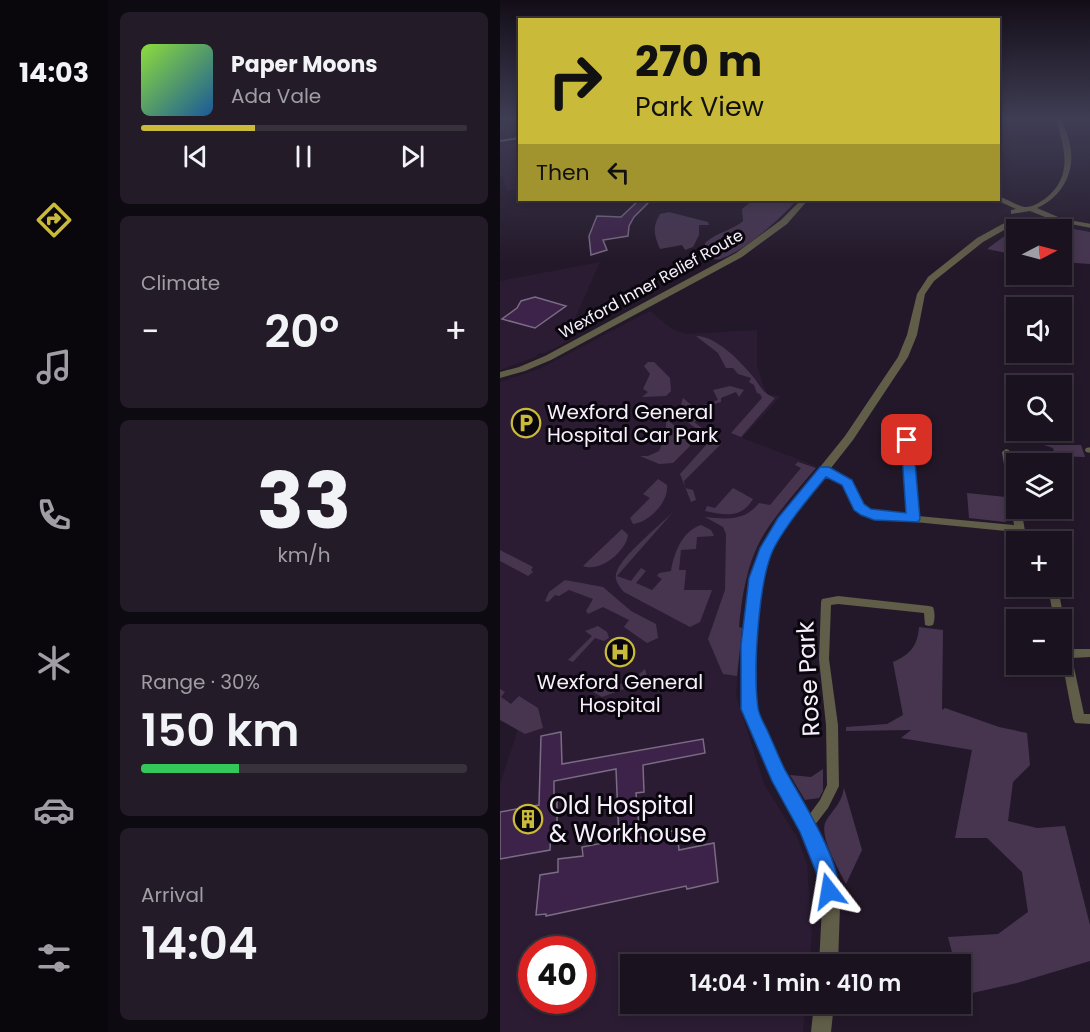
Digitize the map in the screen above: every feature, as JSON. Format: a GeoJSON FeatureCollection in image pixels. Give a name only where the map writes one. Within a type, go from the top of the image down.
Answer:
{"type":"FeatureCollection","features":[{"type":"Feature","properties":{"kind":"street"},"geometry":{"type":"LineString","coordinates":[[1000,199],[1013,218],[1026,222],[1045,214],[1061,186],[1066,167]]}},
{"type":"Feature","properties":{"kind":"street"},"geometry":{"type":"LineString","coordinates":[[1000,199],[1076,224],[1091,226]]}},
{"type":"Feature","properties":{"kind":"street","name":"Wexford Inner Relief Route"},"geometry":{"type":"LineString","coordinates":[[500,375],[548,358],[738,255],[784,222],[803,201]]}},
{"type":"Feature","properties":{"kind":"street"},"geometry":{"type":"LineString","coordinates":[[829,954],[831,916],[826,872],[807,826],[778,774],[749,709],[749,645],[756,578],[767,548],[783,521],[849,438],[903,357],[912,335],[921,294],[931,279],[980,240],[1026,209]]}},
{"type":"Feature","properties":{"kind":"street"},"geometry":{"type":"LineString","coordinates":[[895,438],[907,440],[914,519]]}},
{"type":"Feature","properties":{"kind":"street"},"geometry":{"type":"LineString","coordinates":[[825,470],[848,483],[859,507],[874,515],[1020,530],[1006,452]]}},
{"type":"Feature","properties":{"kind":"street","name":"Rose Park"},"geometry":{"type":"LineString","coordinates":[[807,826],[824,804],[833,786],[832,725],[824,659],[826,602],[838,600],[929,610],[929,622]]}},
{"type":"Feature","properties":{"kind":"street"},"geometry":{"type":"LineString","coordinates":[[1072,654],[1091,653]]}},
{"type":"Feature","properties":{"kind":"street"},"geometry":{"type":"LineString","coordinates":[[1070,675],[1079,719],[1091,719]]}},
{"type":"Feature","properties":{"kind":"street"},"geometry":{"type":"LineString","coordinates":[[821,1032],[823,1014]]}},
{"type":"Feature","properties":{"kind":"shaded area"},"geometry":{"type":"Polygon","coordinates":[[[500,167],[518,167],[518,189],[507,191],[503,177],[500,177],[500,167]]]}},
{"type":"Feature","properties":{"kind":"shaded area"},"geometry":{"type":"Polygon","coordinates":[[[752,201],[796,201],[773,224],[742,248],[721,259],[705,257],[705,243],[743,221],[742,209],[752,201]]]}},
{"type":"Feature","properties":{"kind":"shaded area"},"geometry":{"type":"Polygon","coordinates":[[[669,212],[708,222],[709,225],[699,225],[699,235],[693,247],[685,250],[682,245],[660,249],[655,227],[660,214],[669,212]]]}},
{"type":"Feature","properties":{"kind":"shaded area"},"geometry":{"type":"Polygon","coordinates":[[[1072,229],[1090,232],[1090,264],[1072,263],[1072,229]]]}},
{"type":"Feature","properties":{"kind":"shaded area"},"geometry":{"type":"Polygon","coordinates":[[[1006,235],[1006,253],[987,249],[1006,235]]]}},
{"type":"Feature","properties":{"kind":"shaded area"},"geometry":{"type":"Polygon","coordinates":[[[600,262],[569,332],[563,338],[570,340],[545,353],[538,353],[536,357],[500,370],[500,281],[600,262]]]}},
{"type":"Feature","properties":{"kind":"shaded area","name":"Wexford General Hospital"},"geometry":{"type":"Polygon","coordinates":[[[650,311],[672,329],[686,334],[757,330],[757,367],[767,395],[781,396],[742,438],[816,466],[763,535],[751,565],[742,599],[739,627],[742,628],[736,695],[764,784],[798,839],[807,865],[812,935],[810,954],[620,954],[620,1014],[805,1014],[803,1032],[500,1032],[500,784],[518,729],[500,720],[500,382],[539,369],[650,311]]]}},
{"type":"Feature","properties":{"kind":"shaded area"},"geometry":{"type":"Polygon","coordinates":[[[696,336],[712,340],[720,345],[736,358],[763,390],[775,398],[741,437],[731,433],[762,398],[754,385],[749,382],[751,378],[738,374],[733,368],[726,368],[718,353],[696,336]]]}},
{"type":"Feature","properties":{"kind":"shaded area"},"geometry":{"type":"Polygon","coordinates":[[[648,362],[654,362],[670,378],[671,391],[666,396],[642,397],[648,392],[643,389],[650,374],[644,366],[648,362]]]}},
{"type":"Feature","properties":{"kind":"shaded area"},"geometry":{"type":"Polygon","coordinates":[[[730,386],[744,390],[739,397],[736,392],[721,398],[721,402],[704,407],[701,412],[705,417],[694,422],[722,443],[684,481],[685,486],[680,474],[707,444],[707,434],[686,420],[681,404],[683,398],[695,408],[718,400],[713,390],[730,386]]]}},
{"type":"Feature","properties":{"kind":"shaded area"},"geometry":{"type":"Polygon","coordinates":[[[666,411],[670,422],[688,437],[690,446],[673,463],[659,464],[640,456],[648,456],[659,451],[666,435],[666,411]]]}},
{"type":"Feature","properties":{"kind":"shaded area"},"geometry":{"type":"Polygon","coordinates":[[[1044,445],[1081,445],[1085,457],[1072,457],[1072,453],[1054,453],[1053,448],[1044,445]]]}},
{"type":"Feature","properties":{"kind":"shaded area"},"geometry":{"type":"Polygon","coordinates":[[[798,462],[816,468],[776,517],[758,544],[749,567],[742,603],[737,676],[723,674],[708,639],[725,590],[726,534],[723,527],[705,517],[734,518],[747,513],[759,503],[770,505],[801,468],[795,465],[798,462]]]}},
{"type":"Feature","properties":{"kind":"shaded area"},"geometry":{"type":"Polygon","coordinates":[[[658,479],[667,485],[662,504],[652,515],[633,524],[630,518],[650,498],[643,494],[658,479]]]}},
{"type":"Feature","properties":{"kind":"shaded area"},"geometry":{"type":"Polygon","coordinates":[[[686,488],[693,490],[696,500],[691,502],[686,488]]]}},
{"type":"Feature","properties":{"kind":"shaded area"},"geometry":{"type":"Polygon","coordinates":[[[733,488],[753,499],[743,510],[732,514],[705,511],[707,506],[715,508],[733,488]]]}},
{"type":"Feature","properties":{"kind":"shaded area"},"geometry":{"type":"Polygon","coordinates":[[[967,493],[1006,497],[1006,519],[1010,519],[1005,522],[969,518],[967,493]]]}},
{"type":"Feature","properties":{"kind":"shaded area"},"geometry":{"type":"Polygon","coordinates":[[[673,512],[617,576],[631,581],[641,568],[646,571],[636,583],[652,590],[662,579],[657,576],[659,573],[671,571],[674,557],[684,537],[701,525],[711,530],[714,536],[697,537],[696,549],[681,550],[679,570],[686,570],[684,590],[712,590],[700,622],[690,627],[624,592],[616,579],[617,571],[626,557],[673,512]]]}},
{"type":"Feature","properties":{"kind":"shaded area"},"geometry":{"type":"Polygon","coordinates":[[[622,529],[628,535],[623,548],[617,554],[597,566],[583,566],[622,529]]]}},
{"type":"Feature","properties":{"kind":"shaded area"},"geometry":{"type":"Polygon","coordinates":[[[500,550],[533,567],[531,570],[533,572],[528,576],[500,561],[500,550]]]}},
{"type":"Feature","properties":{"kind":"shaded area"},"geometry":{"type":"Polygon","coordinates":[[[565,580],[603,587],[631,611],[656,624],[658,638],[647,643],[624,627],[629,620],[603,607],[588,614],[586,611],[593,599],[569,590],[559,596],[555,595],[548,602],[545,601],[549,592],[565,580]]]}},
{"type":"Feature","properties":{"kind":"shaded area"},"geometry":{"type":"Polygon","coordinates":[[[598,626],[607,632],[609,638],[604,641],[595,638],[573,662],[568,660],[592,636],[585,631],[598,626]]]}},
{"type":"Feature","properties":{"kind":"shaded area"},"geometry":{"type":"Polygon","coordinates":[[[919,627],[943,630],[942,710],[945,708],[999,727],[1027,733],[1030,765],[1013,782],[1008,821],[1037,828],[1065,826],[1090,925],[1090,961],[1017,983],[971,993],[971,954],[952,954],[948,937],[998,934],[1028,912],[1022,872],[987,838],[955,838],[972,750],[901,738],[911,730],[846,731],[846,727],[887,724],[903,715],[893,662],[912,649],[919,627]]]}},
{"type":"Feature","properties":{"kind":"shaded area"},"geometry":{"type":"Polygon","coordinates":[[[645,669],[650,689],[647,690],[644,686],[629,687],[602,697],[581,685],[589,679],[612,685],[625,683],[645,669]]]}},
{"type":"Feature","properties":{"kind":"shaded area"},"geometry":{"type":"Polygon","coordinates":[[[500,689],[505,692],[501,697],[511,704],[519,696],[538,708],[543,728],[525,734],[500,720],[500,689]]]}},
{"type":"Feature","properties":{"kind":"shaded area"},"geometry":{"type":"Polygon","coordinates":[[[823,769],[823,791],[819,798],[805,800],[790,775],[811,777],[823,769]]]}},
{"type":"Feature","properties":{"kind":"shaded area"},"geometry":{"type":"Polygon","coordinates":[[[844,788],[862,850],[846,884],[830,852],[824,827],[837,806],[844,788]]]}},
{"type":"Feature","properties":{"kind":"building"},"geometry":{"type":"Polygon","coordinates":[[[638,201],[650,201],[634,217],[629,226],[628,236],[603,240],[607,250],[591,255],[589,236],[597,216],[621,217],[638,201]]]}},
{"type":"Feature","properties":{"kind":"building"},"geometry":{"type":"Polygon","coordinates":[[[535,297],[566,306],[535,328],[502,319],[517,308],[521,301],[535,297]]]}},
{"type":"Feature","properties":{"kind":"building","name":"Old Hospital & Workhouse"},"geometry":{"type":"Polygon","coordinates":[[[561,732],[562,764],[703,739],[705,753],[643,765],[644,792],[636,793],[640,838],[677,830],[679,850],[714,843],[718,882],[687,889],[686,886],[546,916],[546,914],[536,915],[540,875],[558,872],[558,859],[583,856],[582,847],[619,840],[616,769],[554,781],[557,825],[551,826],[550,850],[500,859],[500,812],[539,805],[541,736],[561,732]]]}},
{"type":"Feature","properties":{"kind":"place","name":"Wexford General Hospital Car Park"},"geometry":{"type":"Point","coordinates":[526,423]}},
{"type":"Feature","properties":{"kind":"place","name":"Wexford General Hospital"},"geometry":{"type":"Point","coordinates":[620,652]}},
{"type":"Feature","properties":{"kind":"place","name":"Old Hospital & Workhouse"},"geometry":{"type":"Point","coordinates":[528,819]}},
{"type":"Feature","properties":{"kind":"route"},"geometry":{"type":"LineString","coordinates":[[829,891],[826,872],[807,826],[778,774],[749,709],[749,645],[756,578],[767,548],[783,521],[825,470],[848,483],[859,507],[866,512],[874,515],[914,519],[907,440]]}}]}
